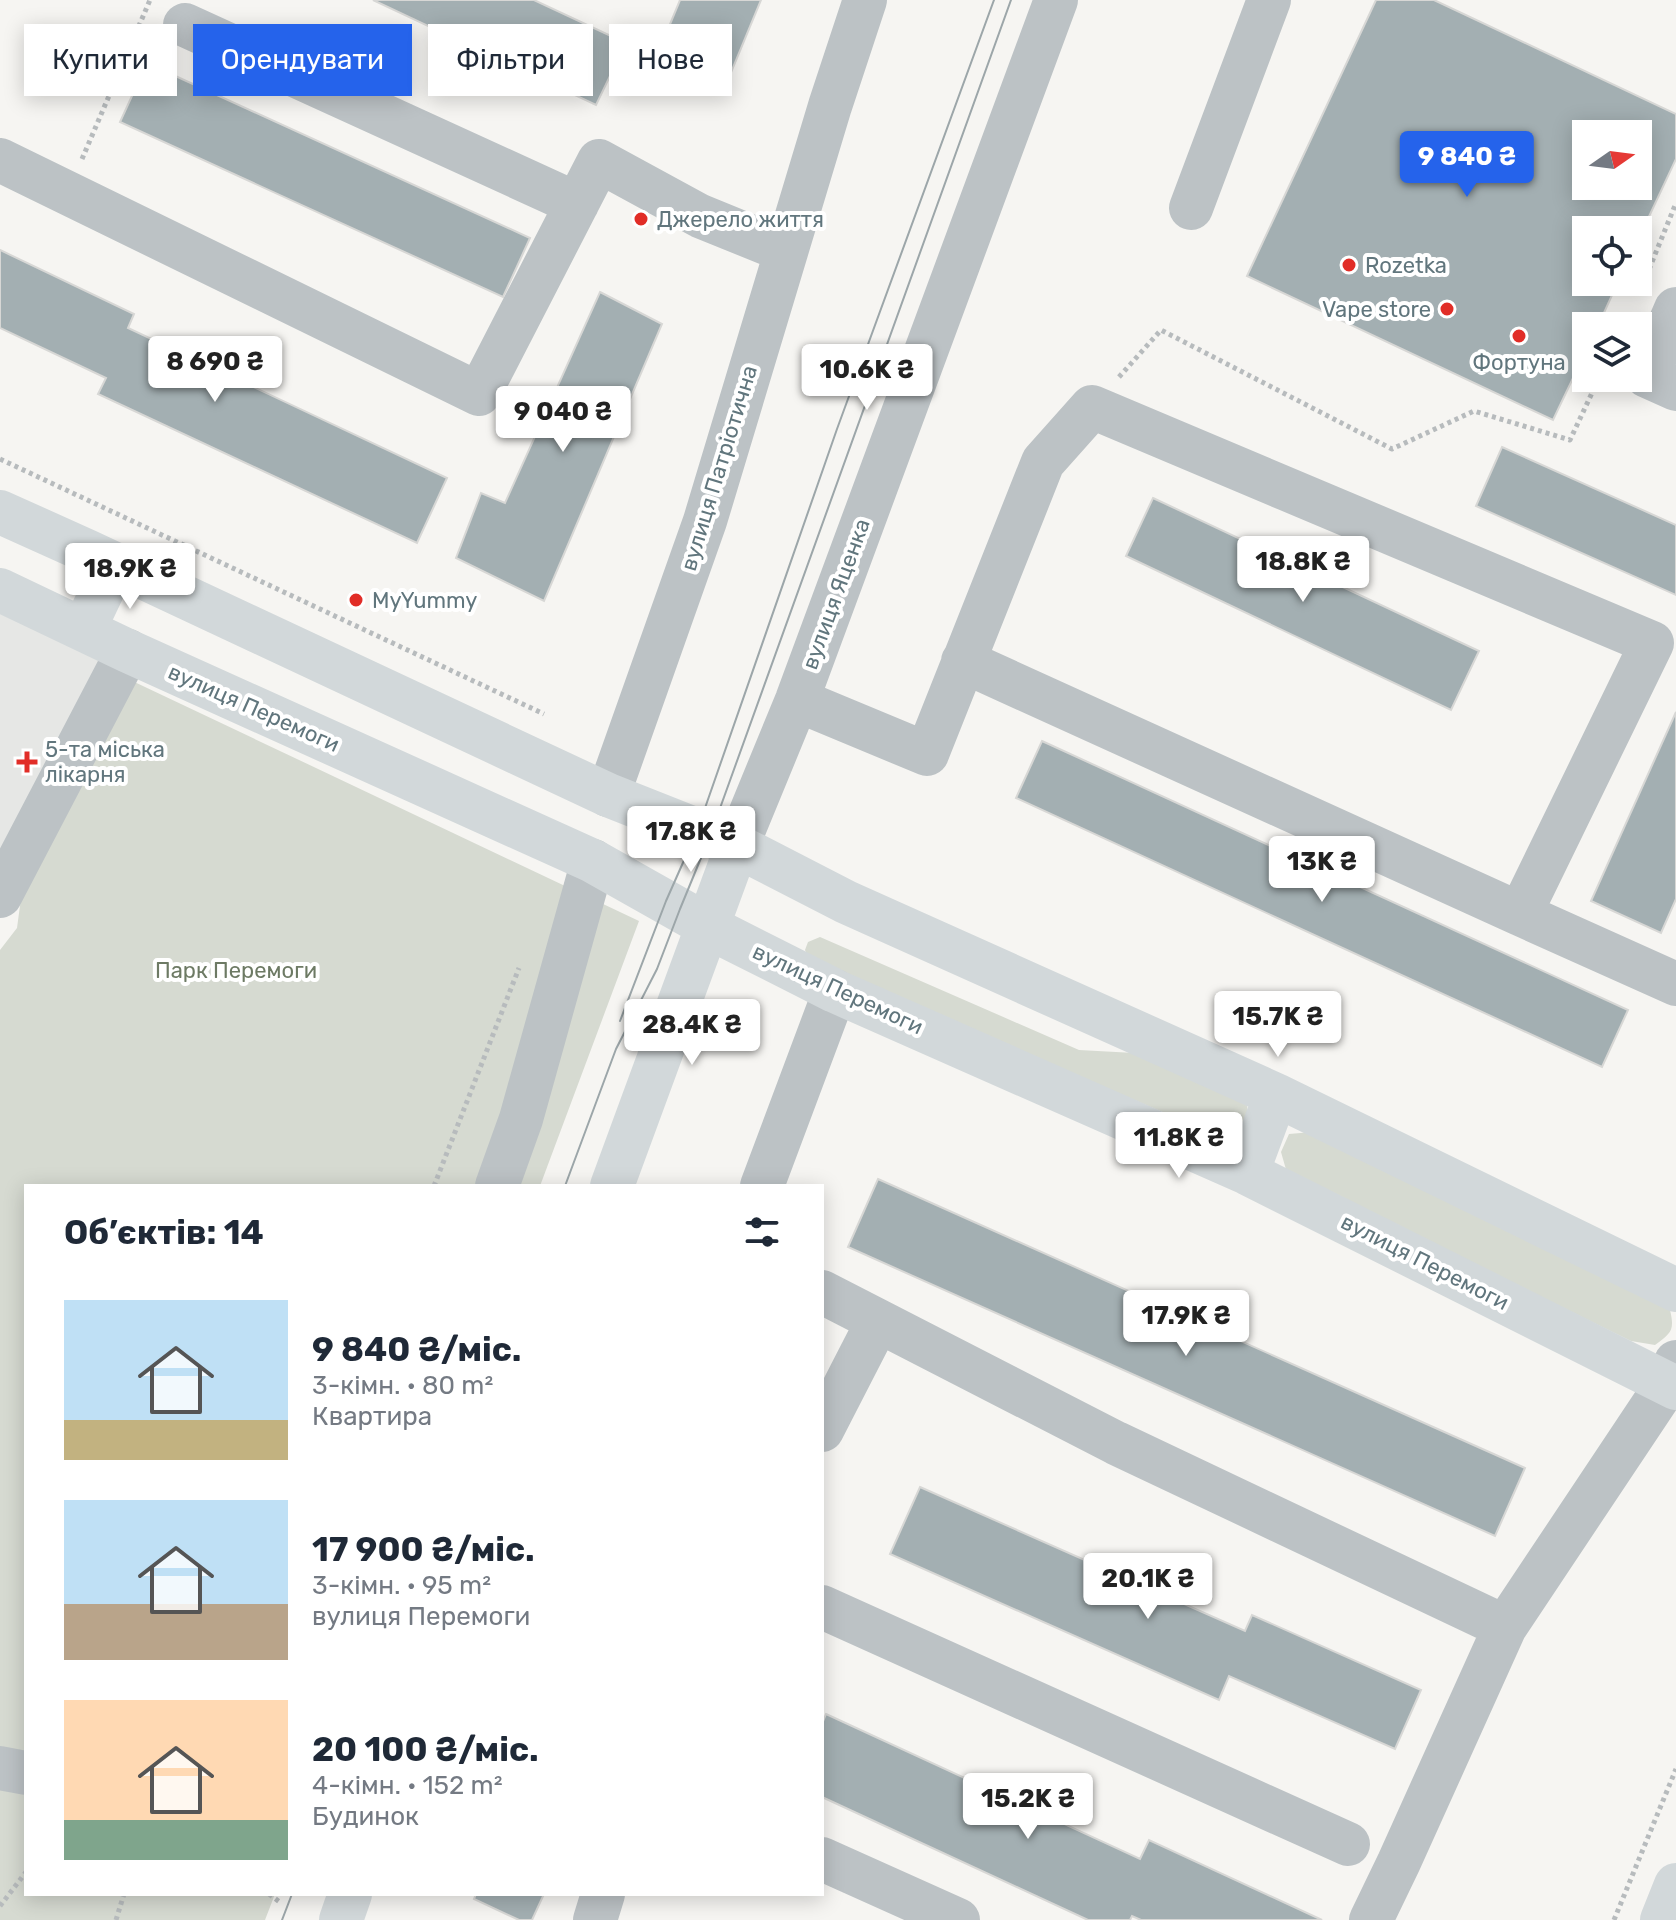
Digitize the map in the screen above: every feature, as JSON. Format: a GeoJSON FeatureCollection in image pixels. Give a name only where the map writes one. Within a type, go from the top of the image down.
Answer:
{"type":"FeatureCollection","features":[{"type":"Feature","properties":{"kind":"main road"},"geometry":{"type":"LineString","coordinates":[[0,512],[608,795],[737,846],[846,902],[1276,1095],[1676,1290]]}},
{"type":"Feature","properties":{"kind":"main road"},"geometry":{"type":"LineString","coordinates":[[84,629],[115,564]]}},
{"type":"Feature","properties":{"kind":"main road","name":"вулиця Перемоги"},"geometry":{"type":"LineString","coordinates":[[0,590],[593,861],[835,991],[1247,1173],[1673,1378]]}},
{"type":"Feature","properties":{"kind":"main road","name":"вулиця Яценка"},"geometry":{"type":"LineString","coordinates":[[613,1184],[737,846]]}},
{"type":"Feature","properties":{"kind":"main road"},"geometry":{"type":"LineString","coordinates":[[1247,1173],[1276,1095]]}},
{"type":"Feature","properties":{"kind":"main road"},"geometry":{"type":"LineString","coordinates":[[1662,1920],[1676,1885]]}},
{"type":"Feature","properties":{"kind":"main road"},"geometry":{"type":"LineString","coordinates":[[341,1920],[349,1896]]}},
{"type":"Feature","properties":{"kind":"street","name":"вулиця Патріотична"},"geometry":{"type":"LineString","coordinates":[[608,795],[705,521],[865,0]]}},
{"type":"Feature","properties":{"kind":"street","name":"вулиця Яценка"},"geometry":{"type":"LineString","coordinates":[[737,846],[797,700],[1056,0]]}},
{"type":"Feature","properties":{"kind":"street"},"geometry":{"type":"LineString","coordinates":[[1191,208],[1269,0]]}},
{"type":"Feature","properties":{"kind":"street"},"geometry":{"type":"LineString","coordinates":[[185,25],[577,204]]}},
{"type":"Feature","properties":{"kind":"street"},"geometry":{"type":"LineString","coordinates":[[0,160],[479,394],[599,161],[700,216],[786,251]]}},
{"type":"Feature","properties":{"kind":"street"},"geometry":{"type":"LineString","coordinates":[[1658,299],[1647,376],[1676,389]]}},
{"type":"Feature","properties":{"kind":"street"},"geometry":{"type":"LineString","coordinates":[[797,700],[927,754],[1043,462],[1092,407],[1652,643],[1520,914]]}},
{"type":"Feature","properties":{"kind":"street"},"geometry":{"type":"LineString","coordinates":[[0,896],[128,651]]}},
{"type":"Feature","properties":{"kind":"street"},"geometry":{"type":"LineString","coordinates":[[963,661],[1676,984]]}},
{"type":"Feature","properties":{"kind":"street"},"geometry":{"type":"LineString","coordinates":[[498,1184],[521,1119],[593,861]]}},
{"type":"Feature","properties":{"kind":"street"},"geometry":{"type":"LineString","coordinates":[[763,1184],[835,991]]}},
{"type":"Feature","properties":{"kind":"street"},"geometry":{"type":"LineString","coordinates":[[824,1293],[1116,1443],[1505,1627]]}},
{"type":"Feature","properties":{"kind":"street"},"geometry":{"type":"LineString","coordinates":[[824,1426],[878,1321]]}},
{"type":"Feature","properties":{"kind":"street"},"geometry":{"type":"LineString","coordinates":[[1371,1920],[1505,1627],[1673,1378]]}},
{"type":"Feature","properties":{"kind":"street"},"geometry":{"type":"LineString","coordinates":[[824,1608],[1348,1844]]}},
{"type":"Feature","properties":{"kind":"street"},"geometry":{"type":"LineString","coordinates":[[0,1768],[24,1773]]}},
{"type":"Feature","properties":{"kind":"street"},"geometry":{"type":"LineString","coordinates":[[824,1860],[958,1920]]}},
{"type":"Feature","properties":{"kind":"street"},"geometry":{"type":"LineString","coordinates":[[595,1920],[602,1896]]}},
{"type":"Feature","properties":{"kind":"path"},"geometry":{"type":"LineString","coordinates":[[77,173],[150,0]]}},
{"type":"Feature","properties":{"kind":"path"},"geometry":{"type":"LineString","coordinates":[[1658,299],[1676,203]]}},
{"type":"Feature","properties":{"kind":"path"},"geometry":{"type":"LineString","coordinates":[[1092,407],[1161,330],[1392,449],[1474,411],[1570,440],[1592,392]]}},
{"type":"Feature","properties":{"kind":"path"},"geometry":{"type":"LineString","coordinates":[[0,459],[544,714]]}},
{"type":"Feature","properties":{"kind":"path"},"geometry":{"type":"LineString","coordinates":[[435,1184],[523,958]]}},
{"type":"Feature","properties":{"kind":"path"},"geometry":{"type":"LineString","coordinates":[[1614,1920],[1676,1769]]}},
{"type":"Feature","properties":{"kind":"path"},"geometry":{"type":"LineString","coordinates":[[0,1906],[24,1875]]}},
{"type":"Feature","properties":{"kind":"path"},"geometry":{"type":"LineString","coordinates":[[116,1920],[123,1896]]}},
{"type":"Feature","properties":{"kind":"shaded area","name":"5-та міська лікарня"},"geometry":{"type":"Polygon","coordinates":[[[0,598],[108,649],[0,875],[0,598]]]}},
{"type":"Feature","properties":{"kind":"green space","name":"Парк Перемоги"},"geometry":{"type":"Polygon","coordinates":[[[126,678],[639,921],[541,1184],[24,1184],[24,1896],[274,1896],[265,1920],[0,1920],[0,950],[17,928],[31,824],[126,678]]]}},
{"type":"Feature","properties":{"kind":"green space"},"geometry":{"type":"Polygon","coordinates":[[[820,937],[1079,1050],[1153,1054],[1247,1103],[1244,1126],[1229,1134],[1212,1133],[810,962],[805,950],[808,942],[820,937]]]}},
{"type":"Feature","properties":{"kind":"green space"},"geometry":{"type":"Polygon","coordinates":[[[1312,1132],[1656,1301],[1670,1310],[1670,1331],[1655,1345],[1631,1341],[1287,1173],[1281,1152],[1289,1134],[1312,1132]]]}},
{"type":"Feature","properties":{"kind":"building"},"geometry":{"type":"Polygon","coordinates":[[[373,0],[534,0],[585,24],[428,24],[373,0]]]}},
{"type":"Feature","properties":{"kind":"building"},"geometry":{"type":"Polygon","coordinates":[[[680,0],[761,0],[732,70],[732,24],[670,24],[680,0]]]}},
{"type":"Feature","properties":{"kind":"building"},"geometry":{"type":"Polygon","coordinates":[[[1376,0],[1434,0],[1676,114],[1676,159],[1649,216],[1572,216],[1572,296],[1612,296],[1604,312],[1572,312],[1572,380],[1553,420],[1247,276],[1376,0]]]}},
{"type":"Feature","properties":{"kind":"building"},"geometry":{"type":"Polygon","coordinates":[[[593,28],[609,35],[609,78],[596,105],[577,96],[593,96],[593,28]]]}},
{"type":"Feature","properties":{"kind":"building"},"geometry":{"type":"Polygon","coordinates":[[[177,77],[193,84],[193,96],[219,96],[530,238],[503,297],[120,122],[132,96],[177,96],[177,77]]]}},
{"type":"Feature","properties":{"kind":"building"},"geometry":{"type":"Polygon","coordinates":[[[0,250],[134,314],[128,328],[447,478],[417,543],[98,394],[106,378],[0,328],[0,250]]]}},
{"type":"Feature","properties":{"kind":"building"},"geometry":{"type":"Polygon","coordinates":[[[600,292],[662,324],[544,601],[456,558],[481,493],[505,503],[600,292]]]}},
{"type":"Feature","properties":{"kind":"building"},"geometry":{"type":"Polygon","coordinates":[[[1502,447],[1676,525],[1676,595],[1476,506],[1502,447]]]}},
{"type":"Feature","properties":{"kind":"building"},"geometry":{"type":"Polygon","coordinates":[[[1153,498],[1479,651],[1451,710],[1126,556],[1153,498]]]}},
{"type":"Feature","properties":{"kind":"building"},"geometry":{"type":"Polygon","coordinates":[[[1676,712],[1676,899],[1661,933],[1591,901],[1676,712]]]}},
{"type":"Feature","properties":{"kind":"building"},"geometry":{"type":"Polygon","coordinates":[[[1042,741],[1628,1010],[1602,1067],[1016,798],[1042,741]]]}},
{"type":"Feature","properties":{"kind":"building"},"geometry":{"type":"Polygon","coordinates":[[[878,1179],[1525,1468],[1495,1536],[848,1247],[878,1179]]]}},
{"type":"Feature","properties":{"kind":"building"},"geometry":{"type":"Polygon","coordinates":[[[920,1487],[1245,1631],[1252,1615],[1421,1690],[1395,1749],[1229,1676],[1219,1700],[890,1554],[920,1487]]]}},
{"type":"Feature","properties":{"kind":"building"},"geometry":{"type":"Polygon","coordinates":[[[826,1714],[1140,1859],[1149,1840],[1322,1920],[1141,1920],[1132,1916],[1130,1920],[1088,1920],[824,1798],[826,1714]]]}},
{"type":"Feature","properties":{"kind":"building"},"geometry":{"type":"Polygon","coordinates":[[[475,1896],[543,1896],[532,1920],[519,1920],[474,1899],[475,1896]]]}},
{"type":"Feature","properties":{"kind":"tram line"},"geometry":{"type":"LineString","coordinates":[[620,1021],[666,901],[697,831],[837,429],[994,0]]}},
{"type":"Feature","properties":{"kind":"tram line"},"geometry":{"type":"LineString","coordinates":[[566,1184],[616,1049],[657,969],[710,836],[1011,0]]}},
{"type":"Feature","properties":{"kind":"tram line"},"geometry":{"type":"LineString","coordinates":[[282,1920],[291,1896]]}},
{"type":"Feature","properties":{"kind":"place","name":"Джерело життя"},"geometry":{"type":"Point","coordinates":[641,219]}},
{"type":"Feature","properties":{"kind":"place","name":"Rozetka"},"geometry":{"type":"Point","coordinates":[1349,265]}},
{"type":"Feature","properties":{"kind":"place","name":"Vape store"},"geometry":{"type":"Point","coordinates":[1447,309]}},
{"type":"Feature","properties":{"kind":"place","name":"Фортуна"},"geometry":{"type":"Point","coordinates":[1519,336]}},
{"type":"Feature","properties":{"kind":"place","name":"MyYummy"},"geometry":{"type":"Point","coordinates":[356,600]}},
{"type":"Feature","properties":{"kind":"place","name":"5-та міська лікарня"},"geometry":{"type":"Point","coordinates":[27,762]}}]}
